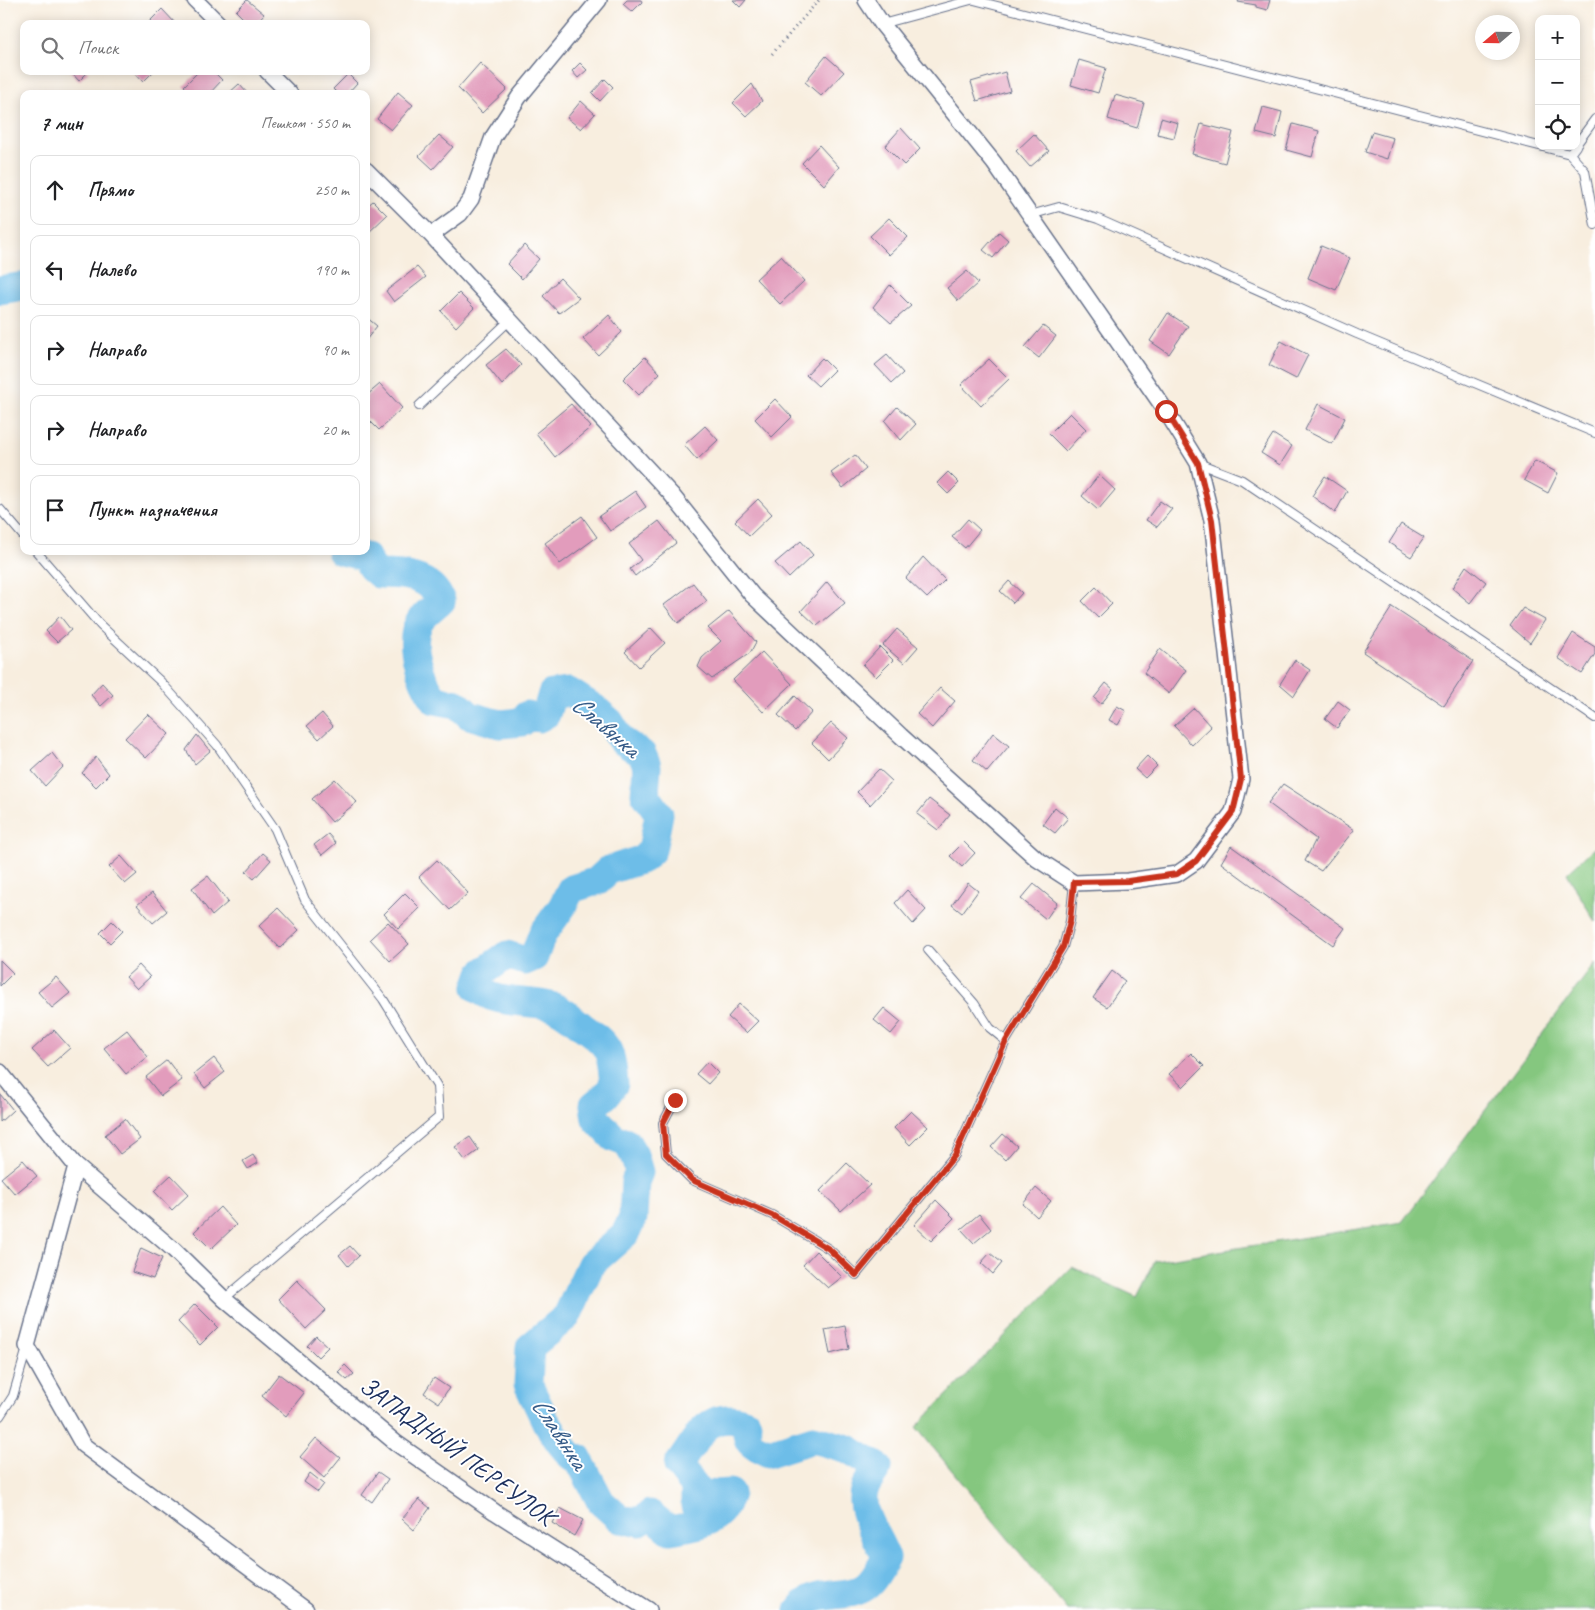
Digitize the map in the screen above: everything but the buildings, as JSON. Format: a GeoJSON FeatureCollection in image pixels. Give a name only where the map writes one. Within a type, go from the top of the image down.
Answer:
{"type":"FeatureCollection","features":[{"type":"Feature","properties":{"kind":"street"},"geometry":{"type":"LineString","coordinates":[[195,0],[215,20]]}},
{"type":"Feature","properties":{"kind":"street"},"geometry":{"type":"LineString","coordinates":[[432,235],[460,214],[471,199],[492,137],[519,97],[599,0]]}},
{"type":"Feature","properties":{"kind":"street"},"geometry":{"type":"LineString","coordinates":[[370,174],[432,235],[671,494],[752,594],[901,736],[1037,859],[1074,882],[1128,881],[1177,874],[1196,861],[1233,812],[1241,779],[1212,520],[1198,463],[1166,411],[994,163],[882,24],[866,0]]}},
{"type":"Feature","properties":{"kind":"street"},"geometry":{"type":"LineString","coordinates":[[271,75],[286,90]]}},
{"type":"Feature","properties":{"kind":"street","name":"ЗАПАДНЫЙ ПЕРЕУЛОК"},"geometry":{"type":"LineString","coordinates":[[0,1072],[76,1166],[174,1250],[224,1299],[396,1443],[495,1512],[649,1610]]}},
{"type":"Feature","properties":{"kind":"street"},"geometry":{"type":"LineString","coordinates":[[76,1166],[27,1346],[84,1445],[306,1610]]}},
{"type":"Feature","properties":{"kind":"lane"},"geometry":{"type":"LineString","coordinates":[[882,24],[973,0],[1535,145]]}},
{"type":"Feature","properties":{"kind":"lane"},"geometry":{"type":"LineString","coordinates":[[1580,140],[1595,119]]}},
{"type":"Feature","properties":{"kind":"lane"},"geometry":{"type":"LineString","coordinates":[[1554,150],[1570,154],[1585,171],[1595,226]]}},
{"type":"Feature","properties":{"kind":"lane"},"geometry":{"type":"LineString","coordinates":[[1570,154],[1573,150]]}},
{"type":"Feature","properties":{"kind":"lane"},"geometry":{"type":"LineString","coordinates":[[1030,215],[1059,207],[1098,219],[1348,330],[1595,433]]}},
{"type":"Feature","properties":{"kind":"lane"},"geometry":{"type":"LineString","coordinates":[[419,406],[510,320]]}},
{"type":"Feature","properties":{"kind":"lane"},"geometry":{"type":"LineString","coordinates":[[1198,463],[1242,480],[1595,718]]}},
{"type":"Feature","properties":{"kind":"lane"},"geometry":{"type":"LineString","coordinates":[[0,509],[20,532]]}},
{"type":"Feature","properties":{"kind":"lane"},"geometry":{"type":"LineString","coordinates":[[39,555],[100,625],[161,682],[216,744],[275,829],[305,900],[383,999],[438,1086],[439,1117],[224,1299]]}},
{"type":"Feature","properties":{"kind":"lane"},"geometry":{"type":"LineString","coordinates":[[675,1100],[663,1123],[666,1154],[692,1180],[772,1215],[829,1249],[856,1275],[955,1155],[1006,1041],[1063,947],[1070,921],[1074,882]]}},
{"type":"Feature","properties":{"kind":"lane"},"geometry":{"type":"LineString","coordinates":[[928,950],[974,1003],[990,1028],[1006,1041]]}},
{"type":"Feature","properties":{"kind":"lane"},"geometry":{"type":"LineString","coordinates":[[0,1416],[13,1396],[27,1346]]}},
{"type":"Feature","properties":{"kind":"path"},"geometry":{"type":"LineString","coordinates":[[772,54],[819,0]]}},
{"type":"Feature","properties":{"kind":"green space"},"geometry":{"type":"Polygon","coordinates":[[[1595,847],[1595,922],[1567,873],[1595,847]]]}},
{"type":"Feature","properties":{"kind":"green space"},"geometry":{"type":"Polygon","coordinates":[[[1595,963],[1595,1610],[1067,1610],[916,1427],[1072,1267],[1137,1297],[1155,1261],[1402,1222],[1595,963]]]}},
{"type":"Feature","properties":{"kind":"waterway","name":"Славянка"},"geometry":{"type":"LineString","coordinates":[[0,290],[20,287]]}},
{"type":"Feature","properties":{"kind":"waterway","name":"Славянка"},"geometry":{"type":"LineString","coordinates":[[358,555],[366,557],[371,567],[379,574],[406,576],[423,581],[436,592],[441,601],[419,623],[415,642],[415,652],[421,673],[435,700],[457,704],[469,715],[501,724],[522,722],[527,715],[539,718],[546,714],[552,694],[569,692],[594,708],[610,722],[621,740],[642,754],[647,766],[645,794],[659,814],[652,850],[643,859],[609,870],[597,881],[571,889],[562,907],[542,935],[534,957],[525,961],[507,955],[482,973],[477,987],[484,993],[503,1000],[554,1007],[599,1039],[608,1050],[612,1064],[614,1084],[606,1095],[594,1105],[596,1119],[614,1138],[627,1143],[634,1155],[639,1172],[635,1182],[633,1218],[625,1234],[591,1264],[567,1316],[530,1347],[528,1384],[546,1422],[571,1456],[578,1458],[601,1502],[620,1519],[640,1522],[650,1514],[670,1530],[699,1524],[715,1517],[721,1511],[730,1493],[715,1494],[695,1506],[695,1487],[678,1465],[698,1436],[712,1423],[722,1420],[733,1419],[747,1423],[747,1435],[750,1443],[769,1453],[813,1439],[848,1449],[878,1467],[865,1488],[863,1500],[866,1517],[886,1558],[865,1587],[849,1593],[821,1596],[805,1603],[799,1610]]}},
{"type":"Feature","properties":{"kind":"route"},"geometry":{"type":"LineString","coordinates":[[675,1100],[663,1123],[666,1154],[692,1180],[772,1215],[829,1249],[856,1275],[955,1155],[1006,1041],[1063,947],[1070,921],[1074,882],[1128,881],[1177,874],[1196,861],[1212,842],[1233,812],[1241,779],[1212,520],[1198,463],[1166,411]]}}]}
